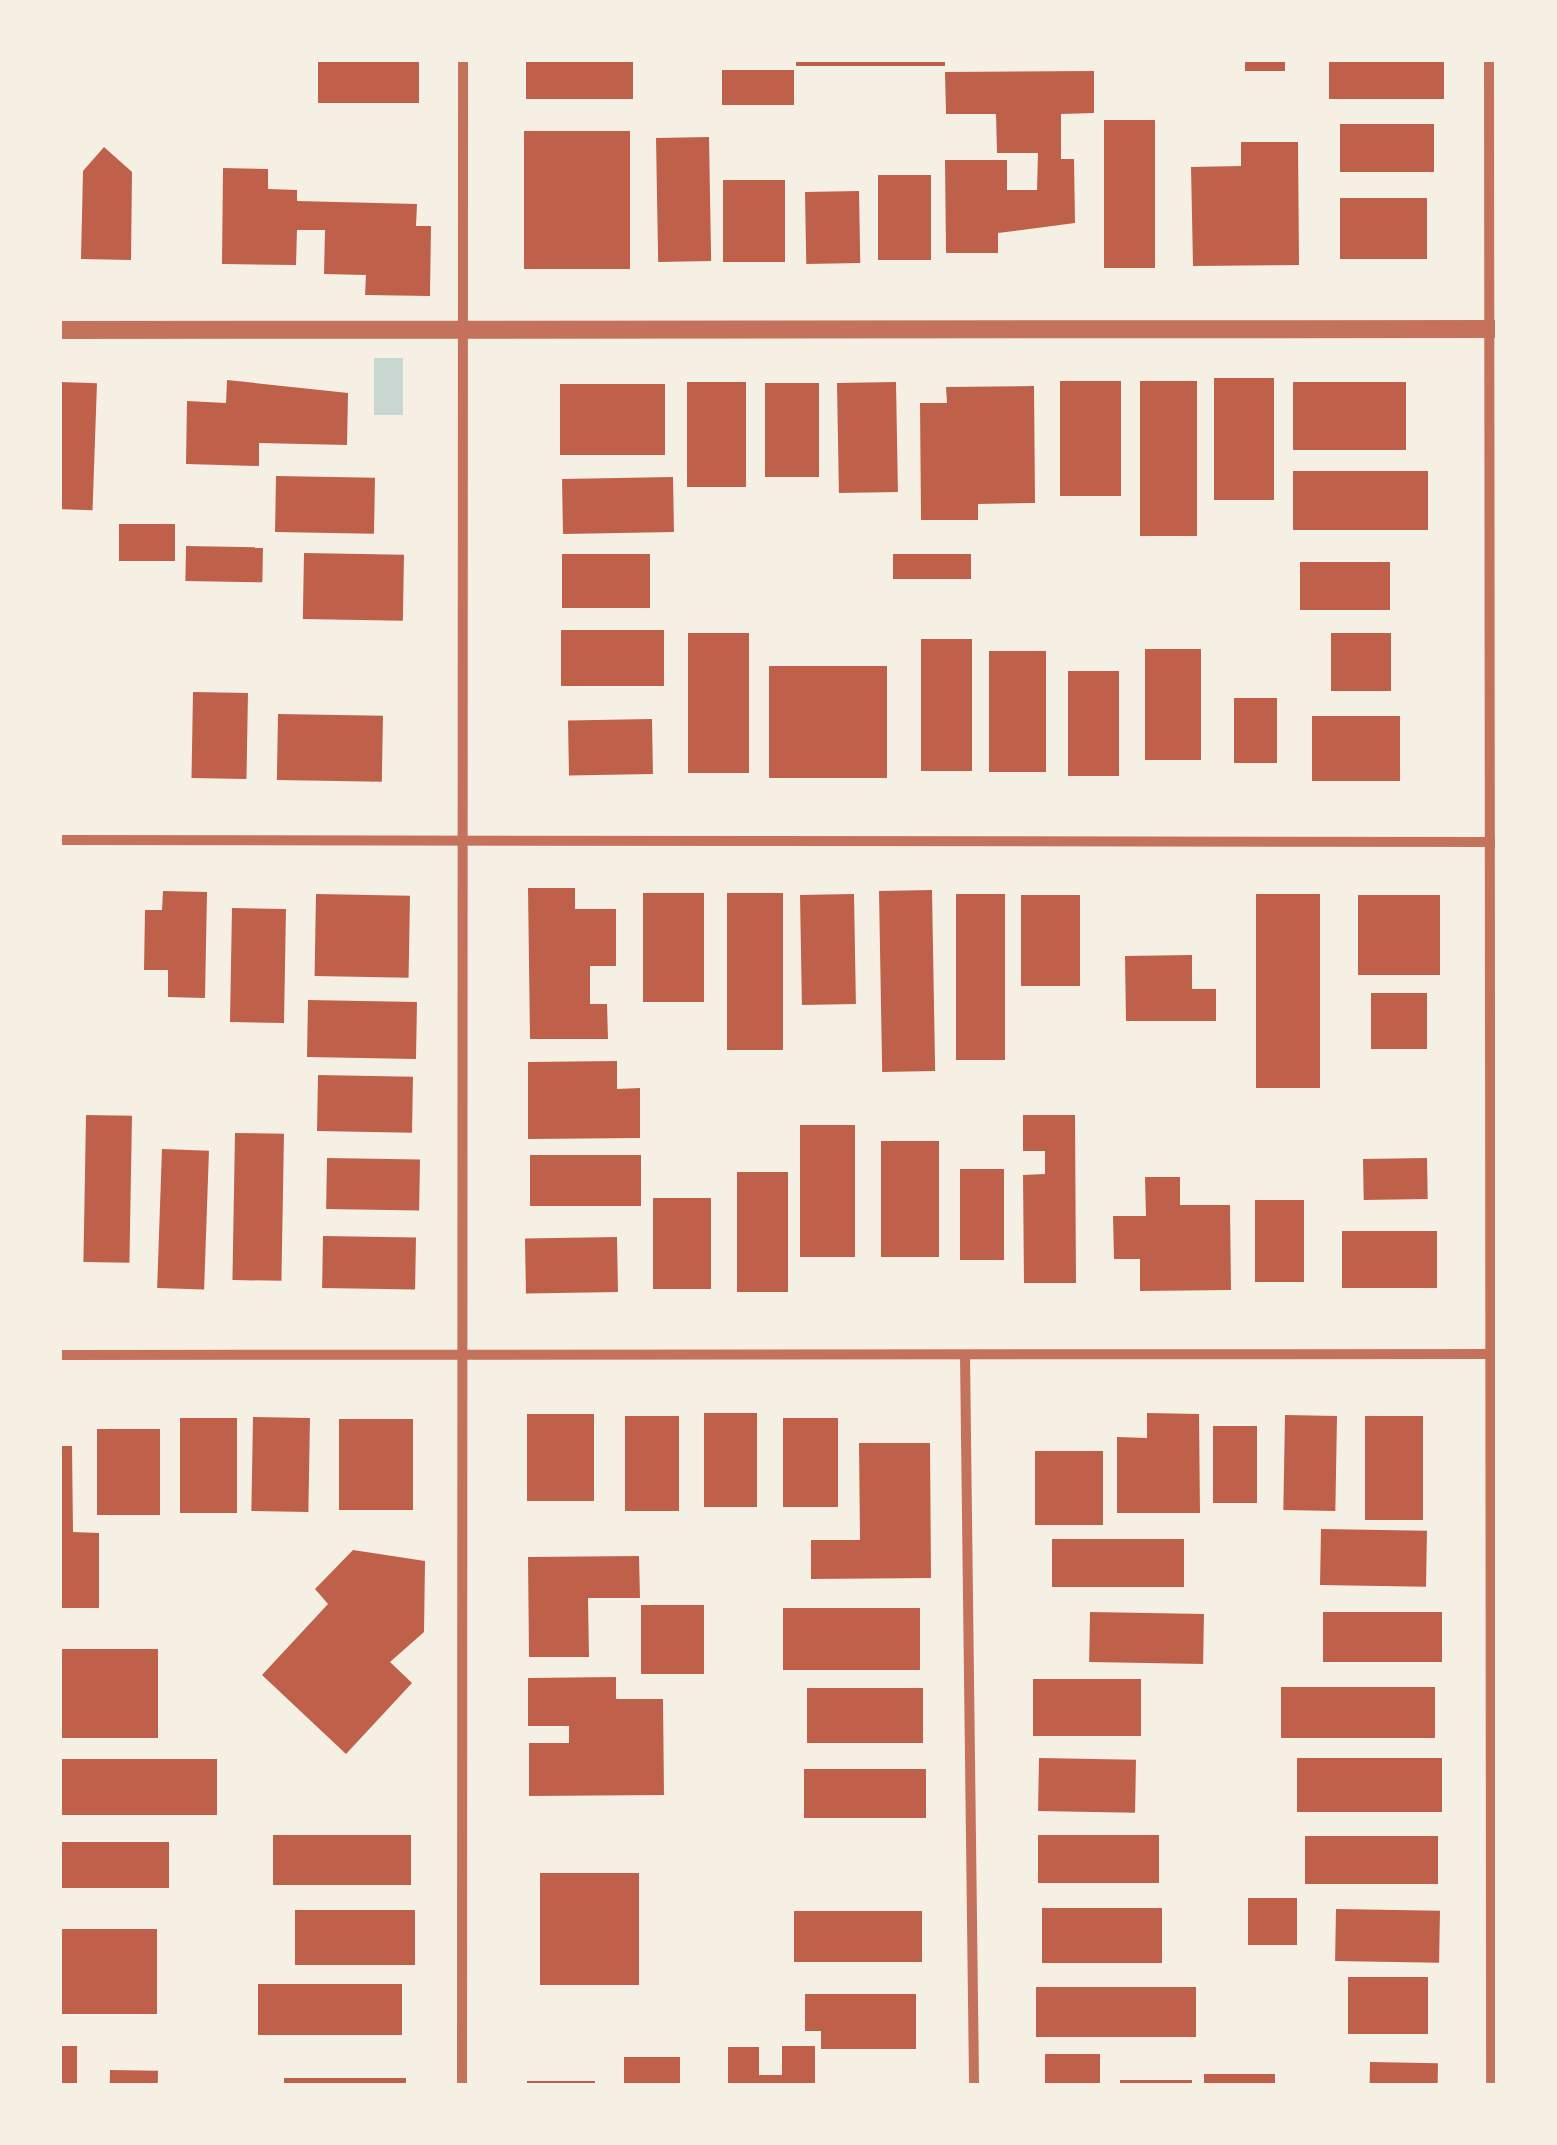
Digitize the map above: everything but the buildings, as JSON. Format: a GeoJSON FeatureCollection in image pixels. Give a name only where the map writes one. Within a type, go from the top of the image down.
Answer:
{"type":"FeatureCollection","features":[{"type":"Feature","properties":{"kind":"street"},"geometry":{"type":"LineString","coordinates":[[462,2085],[456,841],[463,60]]}},
{"type":"Feature","properties":{"kind":"street"},"geometry":{"type":"LineString","coordinates":[[1489,60],[1496,842],[1491,2085]]}},
{"type":"Feature","properties":{"kind":"street"},"geometry":{"type":"LineString","coordinates":[[60,330],[1492,329]]}},
{"type":"Feature","properties":{"kind":"street"},"geometry":{"type":"LineString","coordinates":[[60,840],[1496,842]]}},
{"type":"Feature","properties":{"kind":"street"},"geometry":{"type":"LineString","coordinates":[[60,1354],[1491,1354]]}},
{"type":"Feature","properties":{"kind":"street"},"geometry":{"type":"LineString","coordinates":[[965,1354],[974,2085]]}},
{"type":"Feature","properties":{"kind":"shaded area"},"geometry":{"type":"Polygon","coordinates":[[[374,358],[403,358],[403,415],[374,415],[374,358]]]}}]}
